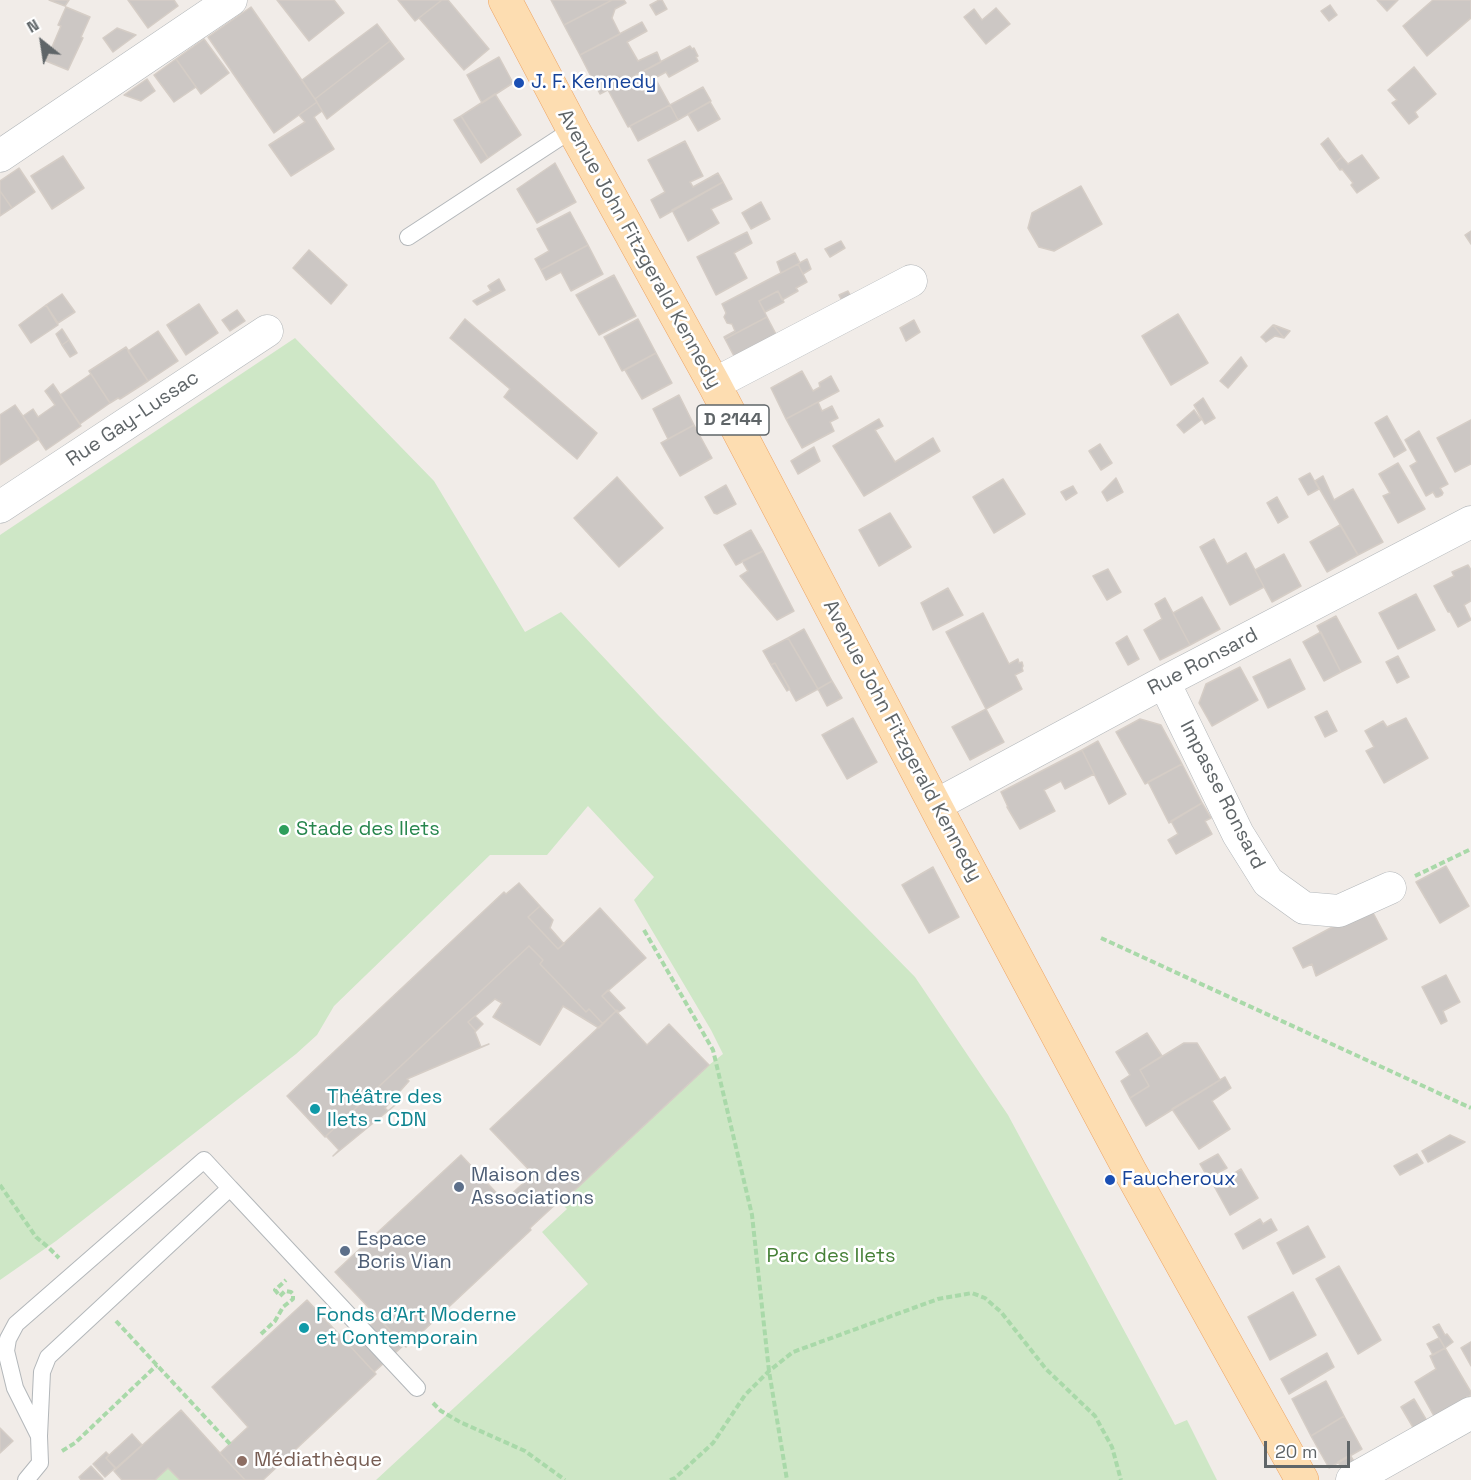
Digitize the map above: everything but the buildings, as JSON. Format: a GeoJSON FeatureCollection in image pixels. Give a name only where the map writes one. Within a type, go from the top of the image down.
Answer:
{"type":"FeatureCollection","features":[{"type":"Feature","properties":{"kind":"main road","name":"Avenue John Fitzgerald Kennedy"},"geometry":{"type":"LineString","coordinates":[[505,0],[573,129],[714,384],[1130,1171],[1302,1480]]}},
{"type":"Feature","properties":{"kind":"street"},"geometry":{"type":"LineString","coordinates":[[0,156],[195,10],[231,0]]}},
{"type":"Feature","properties":{"kind":"street"},"geometry":{"type":"LineString","coordinates":[[714,384],[911,281]]}},
{"type":"Feature","properties":{"kind":"street","name":"Rue Gay-Lussac"},"geometry":{"type":"LineString","coordinates":[[0,507],[267,331]]}},
{"type":"Feature","properties":{"kind":"street","name":"Rue Ronsard"},"geometry":{"type":"LineString","coordinates":[[936,805],[1164,682],[1471,522]]}},
{"type":"Feature","properties":{"kind":"street","name":"Impasse Ronsard"},"geometry":{"type":"LineString","coordinates":[[1164,682],[1239,834],[1268,882],[1304,908],[1339,910],[1390,888]]}},
{"type":"Feature","properties":{"kind":"street"},"geometry":{"type":"LineString","coordinates":[[1353,1480],[1471,1413]]}},
{"type":"Feature","properties":{"kind":"lane"},"geometry":{"type":"LineString","coordinates":[[408,237],[573,129]]}},
{"type":"Feature","properties":{"kind":"lane"},"geometry":{"type":"LineString","coordinates":[[39,1436],[15,1388],[6,1351],[8,1339],[16,1324],[204,1160],[417,1388]]}},
{"type":"Feature","properties":{"kind":"lane"},"geometry":{"type":"LineString","coordinates":[[26,1480],[40,1463],[42,1372],[48,1357],[230,1188]]}},
{"type":"Feature","properties":{"kind":"path"},"geometry":{"type":"LineString","coordinates":[[1390,888],[1471,849]]}},
{"type":"Feature","properties":{"kind":"path"},"geometry":{"type":"LineString","coordinates":[[644,930],[713,1050],[753,1215],[769,1371],[787,1480]]}},
{"type":"Feature","properties":{"kind":"path"},"geometry":{"type":"LineString","coordinates":[[1101,938],[1471,1108]]}},
{"type":"Feature","properties":{"kind":"path"},"geometry":{"type":"LineString","coordinates":[[0,1185],[36,1237],[73,1274]]}},
{"type":"Feature","properties":{"kind":"path"},"geometry":{"type":"LineString","coordinates":[[261,1334],[275,1321],[283,1307],[293,1299],[291,1292],[285,1291],[280,1296],[275,1290],[285,1281]]}},
{"type":"Feature","properties":{"kind":"path"},"geometry":{"type":"LineString","coordinates":[[670,1480],[713,1443],[745,1395],[769,1371],[793,1352],[938,1299],[972,1293],[985,1298],[1001,1312],[1046,1369],[1095,1416],[1112,1447],[1121,1480]]}},
{"type":"Feature","properties":{"kind":"path"},"geometry":{"type":"LineString","coordinates":[[103,1306],[230,1444]]}},
{"type":"Feature","properties":{"kind":"path"},"geometry":{"type":"LineString","coordinates":[[40,1463],[75,1443],[157,1365]]}},
{"type":"Feature","properties":{"kind":"path"},"geometry":{"type":"LineString","coordinates":[[417,1388],[441,1411],[525,1451],[565,1480]]}},
{"type":"Feature","properties":{"kind":"green space","name":"Parc des Ilets"},"geometry":{"type":"Polygon","coordinates":[[[295,338],[434,481],[525,632],[561,612],[657,714],[915,977],[1008,1115],[1175,1425],[1187,1420],[1217,1480],[376,1480],[588,1284],[542,1232],[567,1209],[561,1203],[723,1054],[634,900],[654,877],[588,806],[547,855],[490,855],[334,1006],[317,1035],[296,1054],[56,1241],[0,1280],[0,535],[295,338]]]}},
{"type":"Feature","properties":{"kind":"green space"},"geometry":{"type":"Polygon","coordinates":[[[168,1468],[180,1480],[155,1480],[168,1468]]]}},
{"type":"Feature","properties":{"kind":"place","name":"J. F. Kennedy"},"geometry":{"type":"Point","coordinates":[519,83]}},
{"type":"Feature","properties":{"kind":"place","name":"Stade des Ilets"},"geometry":{"type":"Point","coordinates":[284,830]}},
{"type":"Feature","properties":{"kind":"place","name":"Théâtre des Ilets - CDN"},"geometry":{"type":"Point","coordinates":[315,1109]}},
{"type":"Feature","properties":{"kind":"place","name":"Faucheroux"},"geometry":{"type":"Point","coordinates":[1110,1180]}},
{"type":"Feature","properties":{"kind":"place","name":"Maison des Associations"},"geometry":{"type":"Point","coordinates":[459,1187]}},
{"type":"Feature","properties":{"kind":"place","name":"Espace Boris Vian"},"geometry":{"type":"Point","coordinates":[345,1251]}},
{"type":"Feature","properties":{"kind":"place","name":"Fonds d'Art Moderne et Contemporain"},"geometry":{"type":"Point","coordinates":[304,1328]}},
{"type":"Feature","properties":{"kind":"place","name":"Médiathèque"},"geometry":{"type":"Point","coordinates":[242,1461]}}]}
